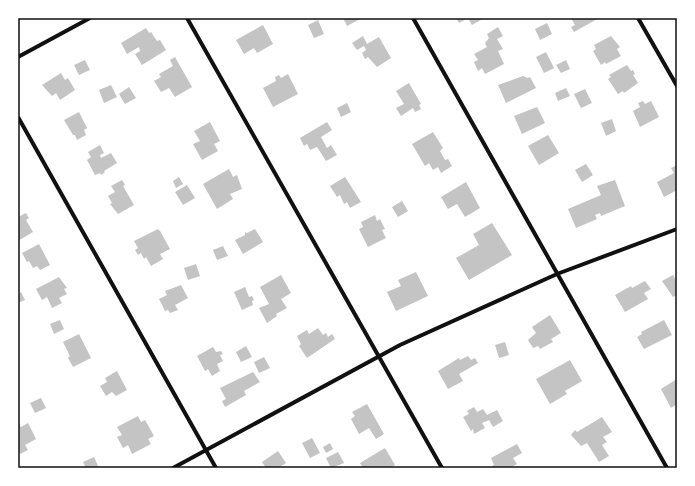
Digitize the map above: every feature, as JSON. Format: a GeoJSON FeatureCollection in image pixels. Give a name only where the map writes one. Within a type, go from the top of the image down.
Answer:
{"type":"FeatureCollection","features":[{"type":"Feature","properties":{"kind":"street"},"geometry":{"type":"LineString","coordinates":[[18,56],[90,18]]}},
{"type":"Feature","properties":{"kind":"street"},"geometry":{"type":"LineString","coordinates":[[187,18],[442,468]]}},
{"type":"Feature","properties":{"kind":"street"},"geometry":{"type":"LineString","coordinates":[[413,18],[667,468]]}},
{"type":"Feature","properties":{"kind":"street"},"geometry":{"type":"LineString","coordinates":[[638,18],[677,86]]}},
{"type":"Feature","properties":{"kind":"street"},"geometry":{"type":"LineString","coordinates":[[18,117],[216,468]]}},
{"type":"Feature","properties":{"kind":"street"},"geometry":{"type":"LineString","coordinates":[[173,468],[205,449],[400,345],[557,274],[677,229]]}},
{"type":"Feature","properties":{"kind":"building"},"geometry":{"type":"Polygon","coordinates":[[[343,18],[362,18],[347,26],[343,18]]]}},
{"type":"Feature","properties":{"kind":"building"},"geometry":{"type":"Polygon","coordinates":[[[456,18],[468,18],[459,23],[456,18]]]}},
{"type":"Feature","properties":{"kind":"building"},"geometry":{"type":"Polygon","coordinates":[[[468,18],[484,18],[472,25],[468,18]]]}},
{"type":"Feature","properties":{"kind":"building"},"geometry":{"type":"Polygon","coordinates":[[[571,18],[599,18],[574,32],[571,27],[575,25],[571,18]]]}},
{"type":"Feature","properties":{"kind":"building"},"geometry":{"type":"Polygon","coordinates":[[[318,20],[324,34],[314,38],[308,25],[318,20]]]}},
{"type":"Feature","properties":{"kind":"building"},"geometry":{"type":"Polygon","coordinates":[[[547,23],[552,34],[540,40],[535,29],[547,23]]]}},
{"type":"Feature","properties":{"kind":"building"},"geometry":{"type":"Polygon","coordinates":[[[263,25],[273,44],[257,53],[254,48],[244,54],[236,40],[263,25]]]}},
{"type":"Feature","properties":{"kind":"building"},"geometry":{"type":"Polygon","coordinates":[[[498,27],[503,36],[497,39],[503,49],[498,51],[504,64],[485,74],[482,68],[478,71],[474,62],[478,60],[474,54],[487,47],[485,43],[489,38],[487,34],[498,27]]]}},
{"type":"Feature","properties":{"kind":"building"},"geometry":{"type":"Polygon","coordinates":[[[146,28],[149,33],[151,32],[157,41],[160,40],[166,50],[142,65],[135,54],[140,51],[139,47],[127,54],[121,43],[146,28]]]}},
{"type":"Feature","properties":{"kind":"building"},"geometry":{"type":"Polygon","coordinates":[[[363,36],[367,44],[379,37],[391,58],[377,67],[368,57],[365,59],[362,53],[366,50],[364,46],[357,50],[352,43],[363,36]]]}},
{"type":"Feature","properties":{"kind":"building"},"geometry":{"type":"Polygon","coordinates":[[[611,36],[620,47],[617,49],[621,56],[601,65],[593,51],[596,49],[594,45],[611,36]]]}},
{"type":"Feature","properties":{"kind":"building"},"geometry":{"type":"Polygon","coordinates":[[[546,52],[554,68],[544,73],[536,57],[546,52]]]}},
{"type":"Feature","properties":{"kind":"building"},"geometry":{"type":"Polygon","coordinates":[[[175,57],[192,87],[175,97],[169,88],[161,92],[154,81],[161,77],[159,74],[173,66],[170,60],[175,57]]]}},
{"type":"Feature","properties":{"kind":"building"},"geometry":{"type":"Polygon","coordinates":[[[85,60],[90,70],[79,75],[74,65],[85,60]]]}},
{"type":"Feature","properties":{"kind":"building"},"geometry":{"type":"Polygon","coordinates":[[[566,60],[570,69],[561,73],[556,65],[566,60]]]}},
{"type":"Feature","properties":{"kind":"building"},"geometry":{"type":"Polygon","coordinates":[[[627,65],[631,71],[633,70],[635,74],[633,75],[638,83],[624,93],[623,91],[618,94],[608,79],[611,77],[609,75],[627,65]]]}},
{"type":"Feature","properties":{"kind":"building"},"geometry":{"type":"Polygon","coordinates":[[[61,73],[65,80],[68,78],[75,90],[60,100],[56,93],[52,96],[42,85],[61,73]]]}},
{"type":"Feature","properties":{"kind":"building"},"geometry":{"type":"Polygon","coordinates":[[[288,74],[298,94],[273,107],[263,88],[276,81],[275,77],[279,75],[281,78],[288,74]]]}},
{"type":"Feature","properties":{"kind":"building"},"geometry":{"type":"Polygon","coordinates":[[[523,76],[528,78],[530,77],[536,88],[506,103],[498,85],[523,76]]]}},
{"type":"Feature","properties":{"kind":"building"},"geometry":{"type":"Polygon","coordinates":[[[409,83],[421,104],[419,105],[421,109],[415,112],[413,108],[401,116],[396,108],[404,104],[396,91],[409,83]]]}},
{"type":"Feature","properties":{"kind":"building"},"geometry":{"type":"Polygon","coordinates":[[[111,85],[117,97],[104,103],[99,90],[111,85]]]}},
{"type":"Feature","properties":{"kind":"building"},"geometry":{"type":"Polygon","coordinates":[[[129,87],[136,98],[125,104],[119,94],[129,87]]]}},
{"type":"Feature","properties":{"kind":"building"},"geometry":{"type":"Polygon","coordinates":[[[566,88],[570,96],[558,101],[555,93],[566,88]]]}},
{"type":"Feature","properties":{"kind":"building"},"geometry":{"type":"Polygon","coordinates":[[[585,89],[592,103],[581,108],[574,94],[585,89]]]}},
{"type":"Feature","properties":{"kind":"building"},"geometry":{"type":"Polygon","coordinates":[[[643,101],[645,104],[651,101],[659,117],[640,127],[633,111],[640,107],[638,103],[643,101]]]}},
{"type":"Feature","properties":{"kind":"building"},"geometry":{"type":"Polygon","coordinates":[[[347,103],[351,112],[341,117],[337,108],[347,103]]]}},
{"type":"Feature","properties":{"kind":"building"},"geometry":{"type":"Polygon","coordinates":[[[537,107],[545,123],[522,134],[514,116],[537,107]]]}},
{"type":"Feature","properties":{"kind":"building"},"geometry":{"type":"Polygon","coordinates":[[[79,112],[87,128],[84,130],[86,135],[77,140],[64,120],[79,112]]]}},
{"type":"Feature","properties":{"kind":"building"},"geometry":{"type":"Polygon","coordinates":[[[612,119],[616,131],[606,136],[601,123],[612,119]]]}},
{"type":"Feature","properties":{"kind":"building"},"geometry":{"type":"Polygon","coordinates":[[[210,122],[220,141],[214,144],[218,151],[202,160],[193,144],[200,141],[194,131],[210,122]]]}},
{"type":"Feature","properties":{"kind":"building"},"geometry":{"type":"Polygon","coordinates":[[[327,122],[332,130],[321,137],[327,148],[331,145],[337,155],[326,161],[317,147],[310,150],[307,144],[304,146],[300,138],[327,122]]]}},
{"type":"Feature","properties":{"kind":"building"},"geometry":{"type":"Polygon","coordinates":[[[433,132],[443,148],[440,151],[445,160],[448,159],[452,166],[441,173],[438,167],[433,170],[429,163],[425,166],[412,144],[433,132]]]}},
{"type":"Feature","properties":{"kind":"building"},"geometry":{"type":"Polygon","coordinates":[[[548,135],[559,153],[539,165],[528,146],[548,135]]]}},
{"type":"Feature","properties":{"kind":"building"},"geometry":{"type":"Polygon","coordinates":[[[100,145],[104,153],[100,155],[101,158],[111,153],[117,163],[104,171],[105,172],[101,175],[100,173],[95,175],[87,160],[91,157],[88,152],[100,145]]]}},
{"type":"Feature","properties":{"kind":"building"},"geometry":{"type":"Polygon","coordinates":[[[586,164],[593,175],[582,182],[575,170],[586,164]]]}},
{"type":"Feature","properties":{"kind":"building"},"geometry":{"type":"Polygon","coordinates":[[[677,165],[677,190],[664,197],[657,182],[674,173],[671,168],[677,165]]]}},
{"type":"Feature","properties":{"kind":"building"},"geometry":{"type":"Polygon","coordinates":[[[229,169],[233,177],[237,175],[242,189],[230,194],[233,199],[217,209],[203,184],[229,169]]]}},
{"type":"Feature","properties":{"kind":"building"},"geometry":{"type":"Polygon","coordinates":[[[179,177],[183,184],[176,188],[173,181],[179,177]]]}},
{"type":"Feature","properties":{"kind":"building"},"geometry":{"type":"Polygon","coordinates":[[[345,177],[361,202],[350,208],[347,202],[344,204],[340,195],[337,197],[330,186],[345,177]]]}},
{"type":"Feature","properties":{"kind":"building"},"geometry":{"type":"Polygon","coordinates":[[[122,180],[125,185],[123,186],[134,205],[118,214],[110,204],[112,203],[108,196],[115,192],[111,186],[122,180]]]}},
{"type":"Feature","properties":{"kind":"building"},"geometry":{"type":"Polygon","coordinates":[[[615,180],[625,206],[601,216],[600,213],[595,215],[597,219],[576,228],[568,209],[601,195],[597,186],[615,180]]]}},
{"type":"Feature","properties":{"kind":"building"},"geometry":{"type":"Polygon","coordinates":[[[466,182],[480,208],[465,217],[457,204],[448,209],[441,197],[466,182]]]}},
{"type":"Feature","properties":{"kind":"building"},"geometry":{"type":"Polygon","coordinates":[[[187,185],[195,198],[183,205],[175,192],[187,185]]]}},
{"type":"Feature","properties":{"kind":"building"},"geometry":{"type":"Polygon","coordinates":[[[402,201],[408,211],[398,217],[392,207],[402,201]]]}},
{"type":"Feature","properties":{"kind":"building"},"geometry":{"type":"Polygon","coordinates":[[[26,213],[29,218],[26,220],[33,232],[18,241],[18,217],[26,213]]]}},
{"type":"Feature","properties":{"kind":"building"},"geometry":{"type":"Polygon","coordinates":[[[375,215],[377,221],[380,219],[385,229],[382,230],[386,238],[368,247],[359,229],[363,227],[361,222],[375,215]]]}},
{"type":"Feature","properties":{"kind":"building"},"geometry":{"type":"Polygon","coordinates":[[[492,223],[512,255],[469,280],[456,258],[479,245],[473,234],[492,223]]]}},
{"type":"Feature","properties":{"kind":"building"},"geometry":{"type":"Polygon","coordinates":[[[158,229],[170,249],[160,254],[163,259],[151,266],[146,257],[144,259],[141,253],[138,255],[135,250],[138,248],[134,241],[158,229]]]}},
{"type":"Feature","properties":{"kind":"building"},"geometry":{"type":"Polygon","coordinates":[[[255,229],[263,242],[243,254],[235,240],[245,235],[245,232],[247,233],[255,229]]]}},
{"type":"Feature","properties":{"kind":"building"},"geometry":{"type":"Polygon","coordinates":[[[39,244],[50,265],[40,270],[37,266],[33,268],[29,261],[27,262],[22,253],[39,244]]]}},
{"type":"Feature","properties":{"kind":"building"},"geometry":{"type":"Polygon","coordinates":[[[223,246],[228,256],[217,260],[213,250],[223,246]]]}},
{"type":"Feature","properties":{"kind":"building"},"geometry":{"type":"Polygon","coordinates":[[[196,264],[200,276],[188,280],[184,268],[196,264]]]}},
{"type":"Feature","properties":{"kind":"building"},"geometry":{"type":"Polygon","coordinates":[[[416,272],[428,296],[396,311],[387,292],[401,286],[398,280],[416,272]]]}},
{"type":"Feature","properties":{"kind":"building"},"geometry":{"type":"Polygon","coordinates":[[[281,275],[291,293],[281,299],[287,308],[276,314],[277,316],[267,323],[259,308],[269,304],[260,287],[281,275]]]}},
{"type":"Feature","properties":{"kind":"building"},"geometry":{"type":"Polygon","coordinates":[[[673,275],[677,282],[677,295],[673,297],[662,281],[673,275]]]}},
{"type":"Feature","properties":{"kind":"building"},"geometry":{"type":"Polygon","coordinates":[[[59,277],[67,288],[64,289],[67,294],[59,298],[62,303],[52,308],[47,297],[42,300],[36,289],[59,277]]]}},
{"type":"Feature","properties":{"kind":"building"},"geometry":{"type":"Polygon","coordinates":[[[645,281],[651,289],[644,293],[648,299],[625,312],[615,295],[631,286],[632,288],[645,281]]]}},
{"type":"Feature","properties":{"kind":"building"},"geometry":{"type":"Polygon","coordinates":[[[181,285],[188,298],[175,305],[178,310],[170,313],[168,310],[165,311],[159,299],[167,295],[165,291],[181,285]]]}},
{"type":"Feature","properties":{"kind":"building"},"geometry":{"type":"Polygon","coordinates":[[[245,287],[249,297],[252,296],[254,300],[252,301],[253,305],[242,310],[234,292],[245,287]]]}},
{"type":"Feature","properties":{"kind":"building"},"geometry":{"type":"Polygon","coordinates":[[[21,292],[25,300],[18,303],[18,294],[21,292]]]}},
{"type":"Feature","properties":{"kind":"building"},"geometry":{"type":"Polygon","coordinates":[[[550,315],[561,333],[551,339],[553,342],[540,349],[538,346],[533,348],[528,340],[536,333],[532,327],[550,315]]]}},
{"type":"Feature","properties":{"kind":"building"},"geometry":{"type":"Polygon","coordinates":[[[60,320],[64,329],[54,334],[50,324],[60,320]]]}},
{"type":"Feature","properties":{"kind":"building"},"geometry":{"type":"Polygon","coordinates":[[[664,320],[672,335],[644,349],[637,337],[642,334],[641,332],[664,320]]]}},
{"type":"Feature","properties":{"kind":"building"},"geometry":{"type":"Polygon","coordinates":[[[318,328],[323,335],[326,333],[328,337],[332,334],[335,339],[307,358],[299,346],[301,344],[297,336],[307,330],[309,334],[318,328]]]}},
{"type":"Feature","properties":{"kind":"building"},"geometry":{"type":"Polygon","coordinates":[[[79,334],[91,358],[73,367],[68,358],[70,356],[63,342],[79,334]]]}},
{"type":"Feature","properties":{"kind":"building"},"geometry":{"type":"Polygon","coordinates":[[[505,342],[509,355],[499,358],[495,345],[505,342]]]}},
{"type":"Feature","properties":{"kind":"building"},"geometry":{"type":"Polygon","coordinates":[[[246,346],[252,357],[241,362],[236,352],[246,346]]]}},
{"type":"Feature","properties":{"kind":"building"},"geometry":{"type":"Polygon","coordinates":[[[213,347],[216,352],[221,351],[223,354],[220,355],[223,361],[217,364],[220,371],[212,376],[208,369],[205,371],[197,356],[213,347]]]}},
{"type":"Feature","properties":{"kind":"building"},"geometry":{"type":"Polygon","coordinates":[[[468,356],[471,360],[475,358],[478,363],[459,374],[463,381],[448,389],[438,371],[459,358],[460,360],[468,356]]]}},
{"type":"Feature","properties":{"kind":"building"},"geometry":{"type":"Polygon","coordinates":[[[264,357],[270,368],[259,373],[254,362],[264,357]]]}},
{"type":"Feature","properties":{"kind":"building"},"geometry":{"type":"Polygon","coordinates":[[[570,360],[582,381],[565,391],[567,394],[550,404],[536,379],[570,360]]]}},
{"type":"Feature","properties":{"kind":"building"},"geometry":{"type":"Polygon","coordinates":[[[117,371],[127,390],[116,396],[112,392],[106,396],[100,386],[107,382],[105,378],[117,371]]]}},
{"type":"Feature","properties":{"kind":"building"},"geometry":{"type":"Polygon","coordinates":[[[253,372],[260,382],[244,391],[246,395],[225,407],[222,401],[226,399],[220,388],[253,372]]]}},
{"type":"Feature","properties":{"kind":"building"},"geometry":{"type":"Polygon","coordinates":[[[677,379],[677,404],[671,408],[661,389],[677,379]]]}},
{"type":"Feature","properties":{"kind":"building"},"geometry":{"type":"Polygon","coordinates":[[[41,398],[46,408],[35,413],[30,403],[41,398]]]}},
{"type":"Feature","properties":{"kind":"building"},"geometry":{"type":"Polygon","coordinates":[[[367,404],[384,434],[376,439],[369,428],[359,434],[351,419],[355,416],[352,412],[367,404]]]}},
{"type":"Feature","properties":{"kind":"building"},"geometry":{"type":"Polygon","coordinates":[[[474,407],[477,412],[483,409],[487,415],[497,410],[503,421],[493,427],[489,420],[482,423],[485,428],[474,434],[473,429],[471,431],[463,417],[469,414],[467,411],[474,407]]]}},
{"type":"Feature","properties":{"kind":"building"},"geometry":{"type":"Polygon","coordinates":[[[138,416],[141,422],[145,420],[154,436],[148,439],[151,444],[132,454],[128,445],[123,448],[117,437],[122,435],[117,427],[138,416]]]}},
{"type":"Feature","properties":{"kind":"building"},"geometry":{"type":"Polygon","coordinates":[[[602,417],[612,432],[603,437],[607,442],[602,445],[609,456],[599,462],[587,443],[581,446],[571,435],[575,430],[577,432],[602,417]]]}},
{"type":"Feature","properties":{"kind":"building"},"geometry":{"type":"Polygon","coordinates":[[[28,423],[36,439],[25,445],[28,450],[20,454],[18,450],[18,425],[19,424],[21,427],[28,423]]]}},
{"type":"Feature","properties":{"kind":"building"},"geometry":{"type":"Polygon","coordinates":[[[312,438],[320,453],[310,458],[302,443],[312,438]]]}},
{"type":"Feature","properties":{"kind":"building"},"geometry":{"type":"Polygon","coordinates":[[[330,443],[333,449],[326,453],[323,447],[330,443]]]}},
{"type":"Feature","properties":{"kind":"building"},"geometry":{"type":"Polygon","coordinates":[[[517,444],[522,453],[513,458],[517,464],[510,468],[493,468],[492,466],[494,465],[491,458],[517,444]]]}},
{"type":"Feature","properties":{"kind":"building"},"geometry":{"type":"Polygon","coordinates":[[[385,448],[395,465],[390,468],[363,468],[360,463],[385,448]]]}},
{"type":"Feature","properties":{"kind":"building"},"geometry":{"type":"Polygon","coordinates":[[[278,451],[286,463],[278,468],[266,468],[262,462],[278,451]]]}},
{"type":"Feature","properties":{"kind":"building"},"geometry":{"type":"Polygon","coordinates":[[[338,452],[344,463],[331,468],[326,458],[338,452]]]}},
{"type":"Feature","properties":{"kind":"building"},"geometry":{"type":"Polygon","coordinates":[[[94,457],[99,468],[86,468],[83,462],[94,457]]]}}]}
